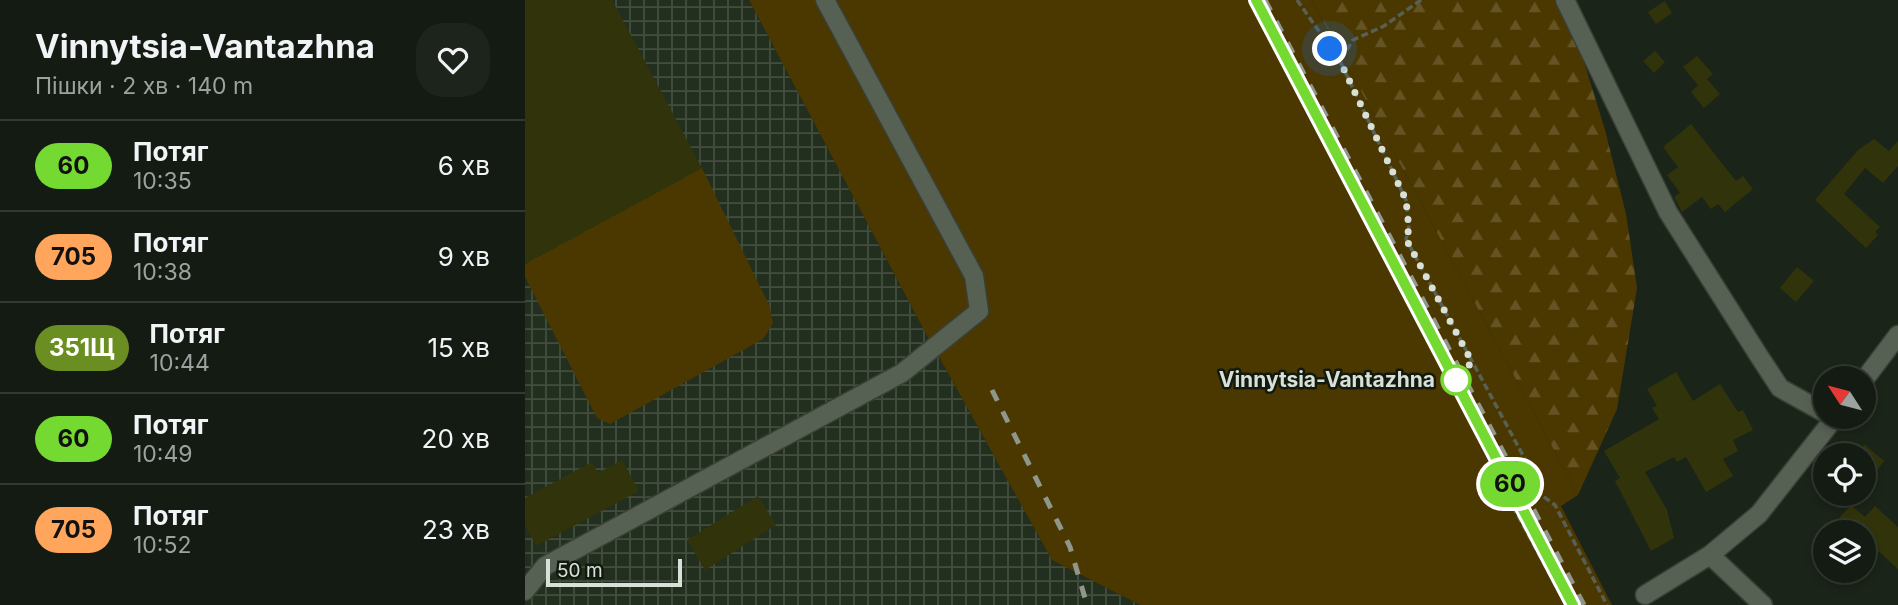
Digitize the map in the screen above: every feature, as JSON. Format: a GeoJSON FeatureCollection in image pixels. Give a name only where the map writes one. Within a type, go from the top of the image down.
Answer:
{"type":"FeatureCollection","features":[{"type":"Feature","properties":{"kind":"street"},"geometry":{"type":"LineString","coordinates":[[525,591],[545,566],[902,373],[979,312],[974,276],[825,0]]}},
{"type":"Feature","properties":{"kind":"street"},"geometry":{"type":"LineString","coordinates":[[1567,1],[1668,212],[1780,388],[1813,406]]}},
{"type":"Feature","properties":{"kind":"street"},"geometry":{"type":"LineString","coordinates":[[1875,366],[1898,335]]}},
{"type":"Feature","properties":{"kind":"street"},"geometry":{"type":"LineString","coordinates":[[1645,596],[1710,555],[1759,514],[1826,429]]}},
{"type":"Feature","properties":{"kind":"street"},"geometry":{"type":"LineString","coordinates":[[1710,555],[1763,605]]}},
{"type":"Feature","properties":{"kind":"path"},"geometry":{"type":"LineString","coordinates":[[1297,0],[1340,61],[1406,200],[1409,229],[1406,239],[1539,485],[1510,501],[1566,605]]}},
{"type":"Feature","properties":{"kind":"path"},"geometry":{"type":"LineString","coordinates":[[1340,61],[1353,40],[1384,26],[1421,0]]}},
{"type":"Feature","properties":{"kind":"path"},"geometry":{"type":"LineString","coordinates":[[1533,489],[1555,505],[1607,605]]}},
{"type":"Feature","properties":{"kind":"shaded area"},"geometry":{"type":"Polygon","coordinates":[[[525,0],[749,0],[924,330],[1052,560],[1140,605],[525,605],[525,0]]]}},
{"type":"Feature","properties":{"kind":"green space"},"geometry":{"type":"Polygon","coordinates":[[[749,0],[1312,0],[1578,495],[1561,506],[1612,605],[1140,605],[1052,560],[924,330],[749,0]]]}},
{"type":"Feature","properties":{"kind":"green space"},"geometry":{"type":"Polygon","coordinates":[[[1312,0],[1565,0],[1605,130],[1626,214],[1637,288],[1617,409],[1578,495],[1312,0]]]}},
{"type":"Feature","properties":{"kind":"green space"},"geometry":{"type":"Polygon","coordinates":[[[702,168],[769,305],[773,323],[763,339],[610,424],[597,418],[525,277],[525,264],[702,168]]]}},
{"type":"Feature","properties":{"kind":"building"},"geometry":{"type":"Polygon","coordinates":[[[525,0],[612,0],[702,168],[525,264],[525,0]]]}},
{"type":"Feature","properties":{"kind":"building"},"geometry":{"type":"Polygon","coordinates":[[[1665,1],[1672,13],[1656,24],[1648,12],[1665,1]]]}},
{"type":"Feature","properties":{"kind":"building"},"geometry":{"type":"Polygon","coordinates":[[[1655,51],[1665,62],[1654,73],[1643,61],[1655,51]]]}},
{"type":"Feature","properties":{"kind":"building"},"geometry":{"type":"Polygon","coordinates":[[[1697,56],[1713,74],[1707,79],[1720,94],[1704,108],[1691,92],[1698,85],[1683,67],[1697,56]]]}},
{"type":"Feature","properties":{"kind":"building"},"geometry":{"type":"Polygon","coordinates":[[[1691,124],[1736,181],[1743,176],[1753,189],[1725,212],[1718,204],[1711,209],[1702,197],[1682,212],[1674,197],[1680,193],[1667,175],[1678,167],[1663,147],[1691,124]]]}},
{"type":"Feature","properties":{"kind":"building"},"geometry":{"type":"Polygon","coordinates":[[[1874,139],[1889,151],[1898,141],[1898,166],[1883,183],[1865,168],[1844,194],[1880,227],[1875,232],[1878,235],[1866,248],[1815,200],[1858,150],[1874,139]]]}},
{"type":"Feature","properties":{"kind":"building"},"geometry":{"type":"Polygon","coordinates":[[[1797,267],[1814,281],[1796,302],[1780,288],[1797,267]]]}},
{"type":"Feature","properties":{"kind":"building"},"geometry":{"type":"Polygon","coordinates":[[[1676,372],[1693,401],[1720,384],[1738,412],[1743,410],[1753,430],[1733,440],[1738,451],[1723,459],[1733,476],[1706,492],[1686,457],[1677,462],[1674,457],[1645,472],[1667,510],[1674,538],[1651,551],[1615,481],[1620,478],[1604,451],[1659,419],[1652,408],[1657,406],[1647,389],[1676,372]]]}},
{"type":"Feature","properties":{"kind":"building"},"geometry":{"type":"Polygon","coordinates":[[[1876,454],[1884,461],[1876,472],[1876,454]]]}},
{"type":"Feature","properties":{"kind":"building"},"geometry":{"type":"Polygon","coordinates":[[[622,460],[639,491],[536,546],[525,525],[525,498],[592,462],[598,473],[622,460]]]}},
{"type":"Feature","properties":{"kind":"building"},"geometry":{"type":"Polygon","coordinates":[[[758,496],[776,525],[705,570],[687,540],[758,496]]]}},
{"type":"Feature","properties":{"kind":"building"},"geometry":{"type":"Polygon","coordinates":[[[1850,506],[1865,517],[1875,506],[1898,527],[1898,569],[1876,549],[1876,520],[1839,518],[1850,506]]]}},
{"type":"Feature","properties":{"kind":"railway"},"geometry":{"type":"LineString","coordinates":[[1265,0],[1584,605]]}},
{"type":"Feature","properties":{"kind":"railway"},"geometry":{"type":"LineString","coordinates":[[992,390],[1070,547],[1087,605]]}},
{"type":"Feature","properties":{"kind":"train","name":"60"},"geometry":{"type":"LineString","coordinates":[[1256,0],[1573,605]]}},
{"type":"Feature","properties":{"kind":"place","name":"Vinnytsia-Vantazhna"},"geometry":{"type":"Point","coordinates":[1456,380]}},
{"type":"Feature","properties":{"kind":"route"},"geometry":{"type":"LineString","coordinates":[[1330,49],[1340,61],[1406,200],[1409,229],[1406,239],[1472,362],[1456,380]]}}]}
